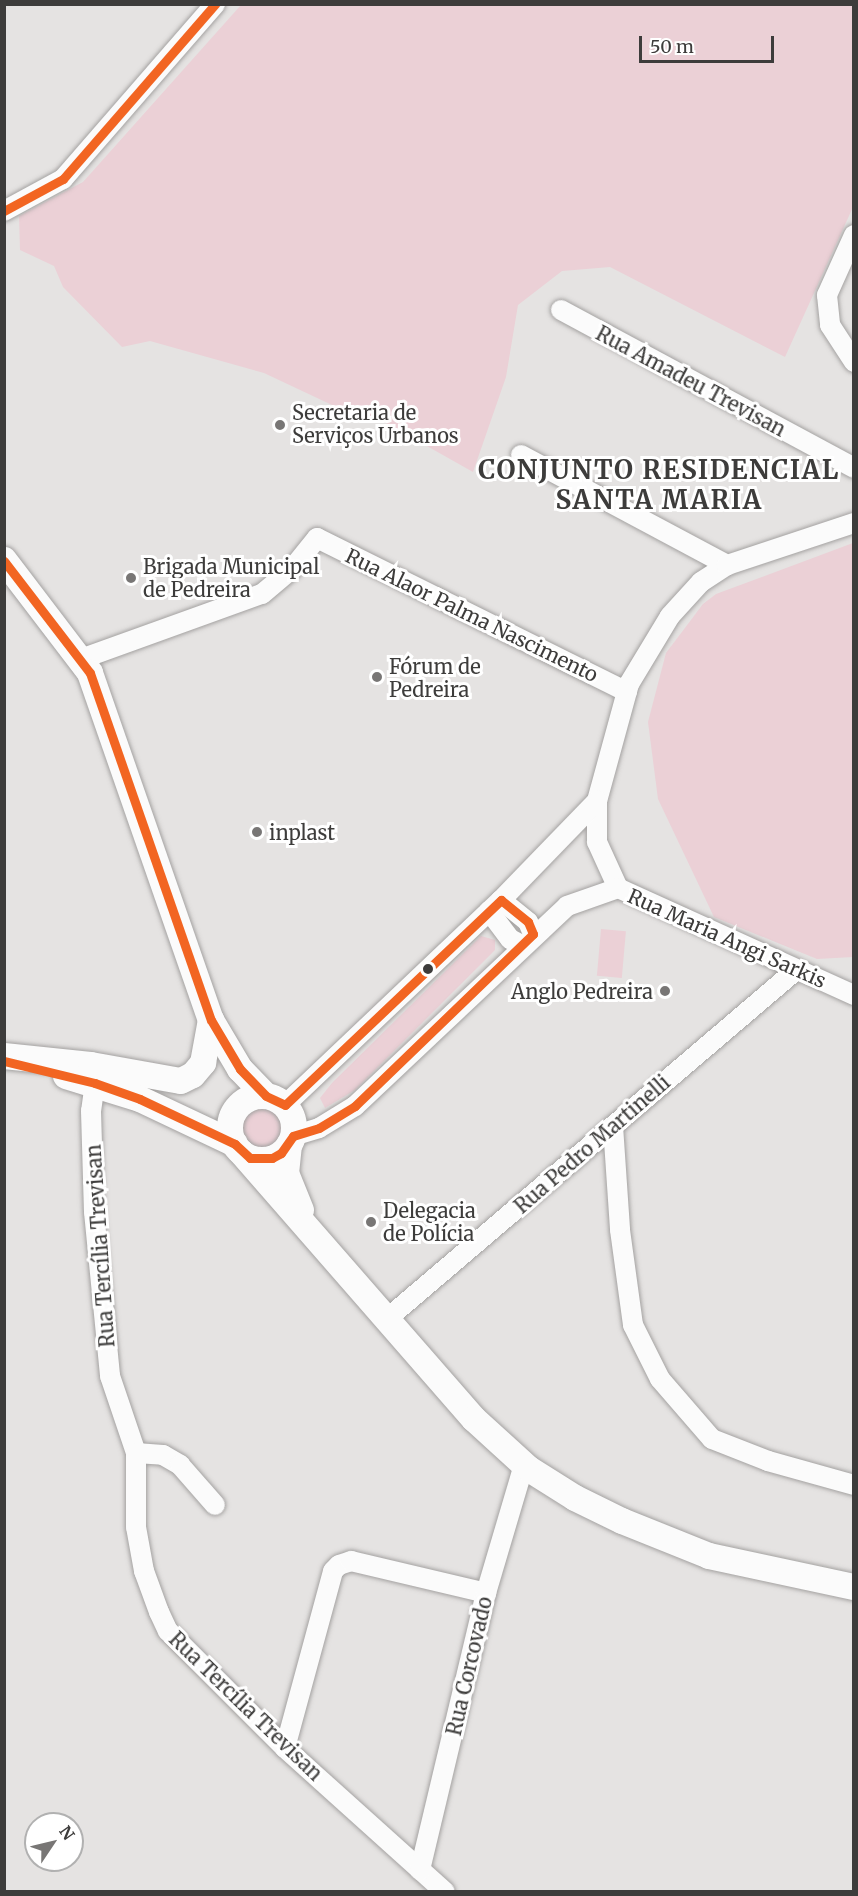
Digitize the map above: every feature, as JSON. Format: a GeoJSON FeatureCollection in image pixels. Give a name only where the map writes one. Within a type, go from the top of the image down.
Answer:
{"type":"FeatureCollection","features":[{"type":"Feature","properties":{"kind":"main road"},"geometry":{"type":"LineString","coordinates":[[4,560],[90,673],[211,1020],[240,1069],[293,1120],[286,1173],[297,1204],[333,1258]]}},
{"type":"Feature","properties":{"kind":"main road"},"geometry":{"type":"LineString","coordinates":[[4,1056],[91,1065],[163,1080],[181,1081],[194,1075],[202,1063],[211,1020]]}},
{"type":"Feature","properties":{"kind":"main road"},"geometry":{"type":"LineString","coordinates":[[4,1061],[95,1083],[189,1120],[238,1148],[250,1158],[272,1158],[291,1141]]}},
{"type":"Feature","properties":{"kind":"main road"},"geometry":{"type":"LineString","coordinates":[[275,1101],[256,1096],[238,1106],[230,1124],[238,1148],[474,1419],[525,1465],[575,1498],[710,1556],[854,1587]]}},
{"type":"Feature","properties":{"kind":"street"},"geometry":{"type":"LineString","coordinates":[[4,211],[63,178],[215,4]]}},
{"type":"Feature","properties":{"kind":"street"},"geometry":{"type":"LineString","coordinates":[[854,235],[827,295],[830,325],[854,362]]}},
{"type":"Feature","properties":{"kind":"street","name":"Rua Amadeu Trevisan"},"geometry":{"type":"LineString","coordinates":[[561,310],[854,468]]}},
{"type":"Feature","properties":{"kind":"street"},"geometry":{"type":"LineString","coordinates":[[521,455],[727,565]]}},
{"type":"Feature","properties":{"kind":"street"},"geometry":{"type":"LineString","coordinates":[[618,888],[597,843],[597,801],[627,692],[670,616],[701,582],[727,565],[854,523]]}},
{"type":"Feature","properties":{"kind":"street","name":"Rua Alaor Palma Nascimento"},"geometry":{"type":"LineString","coordinates":[[81,659],[262,594],[292,569],[317,538],[627,692]]}},
{"type":"Feature","properties":{"kind":"street"},"geometry":{"type":"LineString","coordinates":[[275,1101],[495,906],[597,801]]}},
{"type":"Feature","properties":{"kind":"street","name":"Rua Maria Angi Sarkis"},"geometry":{"type":"LineString","coordinates":[[291,1141],[320,1128],[355,1106],[528,940],[567,906],[618,888],[854,995]]}},
{"type":"Feature","properties":{"kind":"street"},"geometry":{"type":"LineString","coordinates":[[495,906],[500,929],[528,940]]}},
{"type":"Feature","properties":{"kind":"street","name":"Rua Pedro Martinelli"},"geometry":{"type":"LineString","coordinates":[[388,1318],[796,970]]}},
{"type":"Feature","properties":{"kind":"street","name":"Rua Tercília Trevisan"},"geometry":{"type":"LineString","coordinates":[[95,1083],[91,1111],[94,1212],[110,1376],[136,1453],[136,1527],[144,1570],[168,1631],[285,1748],[445,1892]]}},
{"type":"Feature","properties":{"kind":"street"},"geometry":{"type":"LineString","coordinates":[[613,1126],[620,1230],[633,1325],[660,1379],[712,1439],[768,1461],[854,1485]]}},
{"type":"Feature","properties":{"kind":"street"},"geometry":{"type":"LineString","coordinates":[[136,1453],[163,1455],[180,1465],[215,1504]]}},
{"type":"Feature","properties":{"kind":"street","name":"Rua Corcovado"},"geometry":{"type":"LineString","coordinates":[[420,1870],[486,1593],[525,1465]]}},
{"type":"Feature","properties":{"kind":"street"},"geometry":{"type":"LineString","coordinates":[[285,1748],[333,1570],[339,1565],[351,1562],[486,1593]]}},
{"type":"Feature","properties":{"kind":"shaded area"},"geometry":{"type":"Polygon","coordinates":[[[241,5],[853,5],[853,207],[785,357],[610,267],[562,271],[518,305],[506,377],[473,472],[379,419],[349,413],[264,373],[150,341],[122,347],[63,287],[54,266],[20,250],[19,216],[83,182],[241,5]]]}},
{"type":"Feature","properties":{"kind":"shaded area"},"geometry":{"type":"Polygon","coordinates":[[[853,543],[853,957],[817,959],[714,917],[658,799],[648,722],[666,653],[703,604],[716,594],[853,543]]]}},
{"type":"Feature","properties":{"kind":"shaded area"},"geometry":{"type":"Polygon","coordinates":[[[601,929],[626,931],[622,978],[597,976],[601,929]]]}},
{"type":"Feature","properties":{"kind":"shaded area"},"geometry":{"type":"Polygon","coordinates":[[[481,936],[495,940],[495,950],[355,1090],[325,1108],[320,1098],[332,1083],[481,936]]]}},
{"type":"Feature","properties":{"kind":"shaded area"},"geometry":{"type":"Polygon","coordinates":[[[262,1105],[277,1112],[284,1127],[277,1142],[262,1149],[247,1142],[240,1127],[247,1112],[262,1105]]]}},
{"type":"Feature","properties":{"kind":"transit line"},"geometry":{"type":"LineString","coordinates":[[4,211],[63,179],[215,4]]}},
{"type":"Feature","properties":{"kind":"transit line"},"geometry":{"type":"LineString","coordinates":[[4,561],[90,673],[211,1020],[240,1069],[266,1096],[285,1105],[501,900],[528,922],[533,934],[355,1106],[319,1128],[293,1136],[281,1153],[272,1158],[250,1158],[235,1144],[140,1099],[95,1083],[4,1061]]}},
{"type":"Feature","properties":{"kind":"place","name":"Secretaria de Serviços Urbanos"},"geometry":{"type":"Point","coordinates":[280,425]}},
{"type":"Feature","properties":{"kind":"place","name":"Brigada Municipal de Pedreira"},"geometry":{"type":"Point","coordinates":[131,578]}},
{"type":"Feature","properties":{"kind":"place","name":"Fórum de Pedreira"},"geometry":{"type":"Point","coordinates":[377,677]}},
{"type":"Feature","properties":{"kind":"place","name":"inplast"},"geometry":{"type":"Point","coordinates":[257,832]}},
{"type":"Feature","properties":{"kind":"place","name":"Anglo Pedreira"},"geometry":{"type":"Point","coordinates":[665,991]}},
{"type":"Feature","properties":{"kind":"place","name":"Delegacia de Polícia"},"geometry":{"type":"Point","coordinates":[371,1222]}},
{"type":"Feature","properties":{"kind":"district","name":"CONJUNTO RESIDENCIAL SANTA MARIA"},"geometry":{"type":"Point","coordinates":[659,485]}}]}
